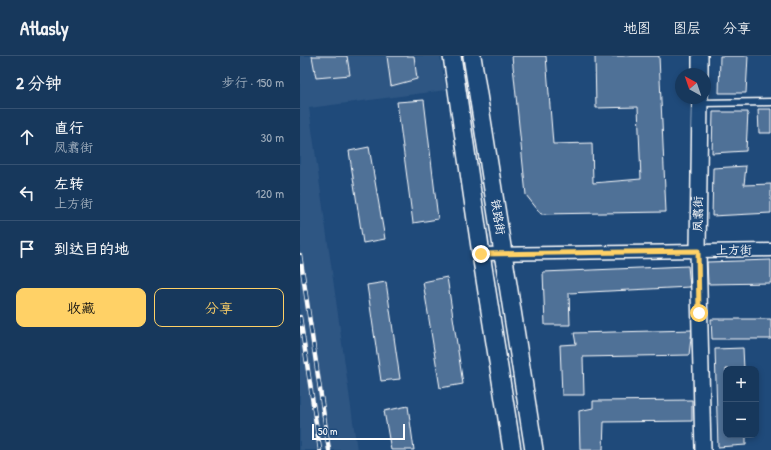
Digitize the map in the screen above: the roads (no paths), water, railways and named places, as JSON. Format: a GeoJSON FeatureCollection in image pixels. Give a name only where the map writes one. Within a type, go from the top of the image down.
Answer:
{"type":"FeatureCollection","features":[{"type":"Feature","properties":{"kind":"main road","name":"铁路街"},"geometry":{"type":"LineString","coordinates":[[452,56],[512,450]]}},
{"type":"Feature","properties":{"kind":"main road","name":"铁路街"},"geometry":{"type":"LineString","coordinates":[[472,56],[534,450]]}},
{"type":"Feature","properties":{"kind":"street"},"geometry":{"type":"LineString","coordinates":[[700,56],[700,68]]}},
{"type":"Feature","properties":{"kind":"street","name":"凤翥街"},"geometry":{"type":"LineString","coordinates":[[700,104],[698,251],[703,450]]}},
{"type":"Feature","properties":{"kind":"street","name":"上方街"},"geometry":{"type":"LineString","coordinates":[[481,254],[771,250]]}},
{"type":"Feature","properties":{"kind":"lane"},"geometry":{"type":"LineString","coordinates":[[711,100],[771,102]]}},
{"type":"Feature","properties":{"kind":"railway"},"geometry":{"type":"LineString","coordinates":[[300,255],[329,450]]}},
{"type":"Feature","properties":{"kind":"railway"},"geometry":{"type":"LineString","coordinates":[[300,317],[320,450]]}}]}
